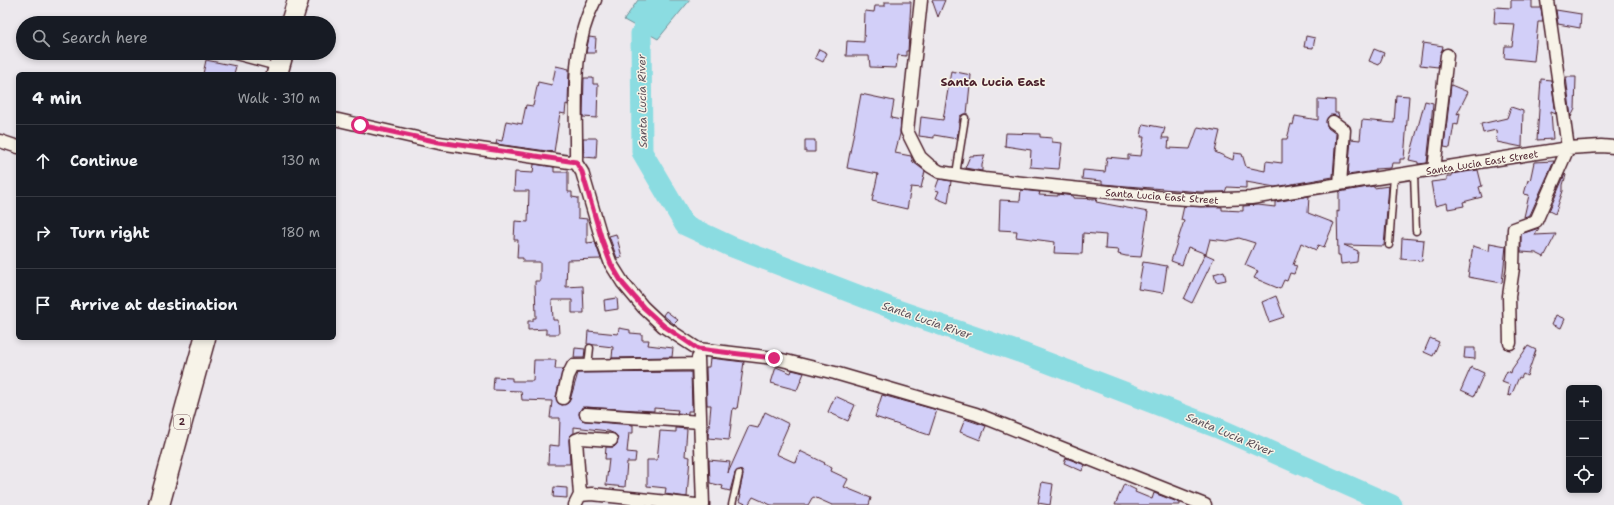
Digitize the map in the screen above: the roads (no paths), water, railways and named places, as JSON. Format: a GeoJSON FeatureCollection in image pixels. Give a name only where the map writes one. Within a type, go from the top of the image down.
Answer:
{"type":"FeatureCollection","features":[{"type":"Feature","properties":{"kind":"highway"},"geometry":{"type":"LineString","coordinates":[[293,16],[298,0]]}},
{"type":"Feature","properties":{"kind":"highway","name":"2"},"geometry":{"type":"LineString","coordinates":[[159,505],[204,340]]}},
{"type":"Feature","properties":{"kind":"street"},"geometry":{"type":"LineString","coordinates":[[595,0],[586,22],[579,52],[576,162],[582,172],[602,240],[619,277],[643,307],[664,326],[698,349],[774,358],[835,373],[976,414],[1205,505]]}},
{"type":"Feature","properties":{"kind":"street","name":"Santa Lucia East Street"},"geometry":{"type":"LineString","coordinates":[[921,0],[907,130],[920,157],[940,172],[992,180],[1158,198],[1201,200],[1251,198],[1568,148],[1600,146],[1614,147]]}},
{"type":"Feature","properties":{"kind":"street"},"geometry":{"type":"LineString","coordinates":[[1510,343],[1508,296],[1513,268],[1514,230],[1536,221],[1568,148],[1547,0]]}},
{"type":"Feature","properties":{"kind":"street"},"geometry":{"type":"LineString","coordinates":[[1434,170],[1447,55]]}},
{"type":"Feature","properties":{"kind":"street"},"geometry":{"type":"LineString","coordinates":[[336,119],[439,142],[576,162]]}},
{"type":"Feature","properties":{"kind":"street"},"geometry":{"type":"LineString","coordinates":[[1333,122],[1344,130],[1340,184]]}},
{"type":"Feature","properties":{"kind":"street"},"geometry":{"type":"LineString","coordinates":[[0,141],[16,146]]}},
{"type":"Feature","properties":{"kind":"street"},"geometry":{"type":"LineString","coordinates":[[698,349],[703,505]]}},
{"type":"Feature","properties":{"kind":"street"},"geometry":{"type":"LineString","coordinates":[[563,398],[571,368],[573,366],[698,364]]}},
{"type":"Feature","properties":{"kind":"street"},"geometry":{"type":"LineString","coordinates":[[586,414],[700,422]]}},
{"type":"Feature","properties":{"kind":"street"},"geometry":{"type":"LineString","coordinates":[[611,440],[576,440],[578,500],[592,494],[656,503],[696,505]]}},
{"type":"Feature","properties":{"kind":"lane"},"geometry":{"type":"LineString","coordinates":[[256,60],[279,65]]}},
{"type":"Feature","properties":{"kind":"lane"},"geometry":{"type":"LineString","coordinates":[[956,174],[965,118]]}},
{"type":"Feature","properties":{"kind":"lane"},"geometry":{"type":"LineString","coordinates":[[1414,173],[1416,230]]}},
{"type":"Feature","properties":{"kind":"lane"},"geometry":{"type":"LineString","coordinates":[[1388,245],[1394,176]]}},
{"type":"Feature","properties":{"kind":"lane"},"geometry":{"type":"LineString","coordinates":[[588,366],[590,348]]}},
{"type":"Feature","properties":{"kind":"lane"},"geometry":{"type":"LineString","coordinates":[[732,505],[739,474]]}},
{"type":"Feature","properties":{"kind":"water"},"geometry":{"type":"Polygon","coordinates":[[[638,0],[690,0],[658,39],[624,20],[638,0]]]}},
{"type":"Feature","properties":{"kind":"waterway","name":"Santa Lucia River"},"geometry":{"type":"LineString","coordinates":[[658,0],[641,34],[642,152],[685,225],[730,246],[894,309],[1025,354],[1218,428],[1392,505]]}},
{"type":"Feature","properties":{"kind":"district","name":"Santa Lucia East"},"geometry":{"type":"Point","coordinates":[993,82]}}]}
